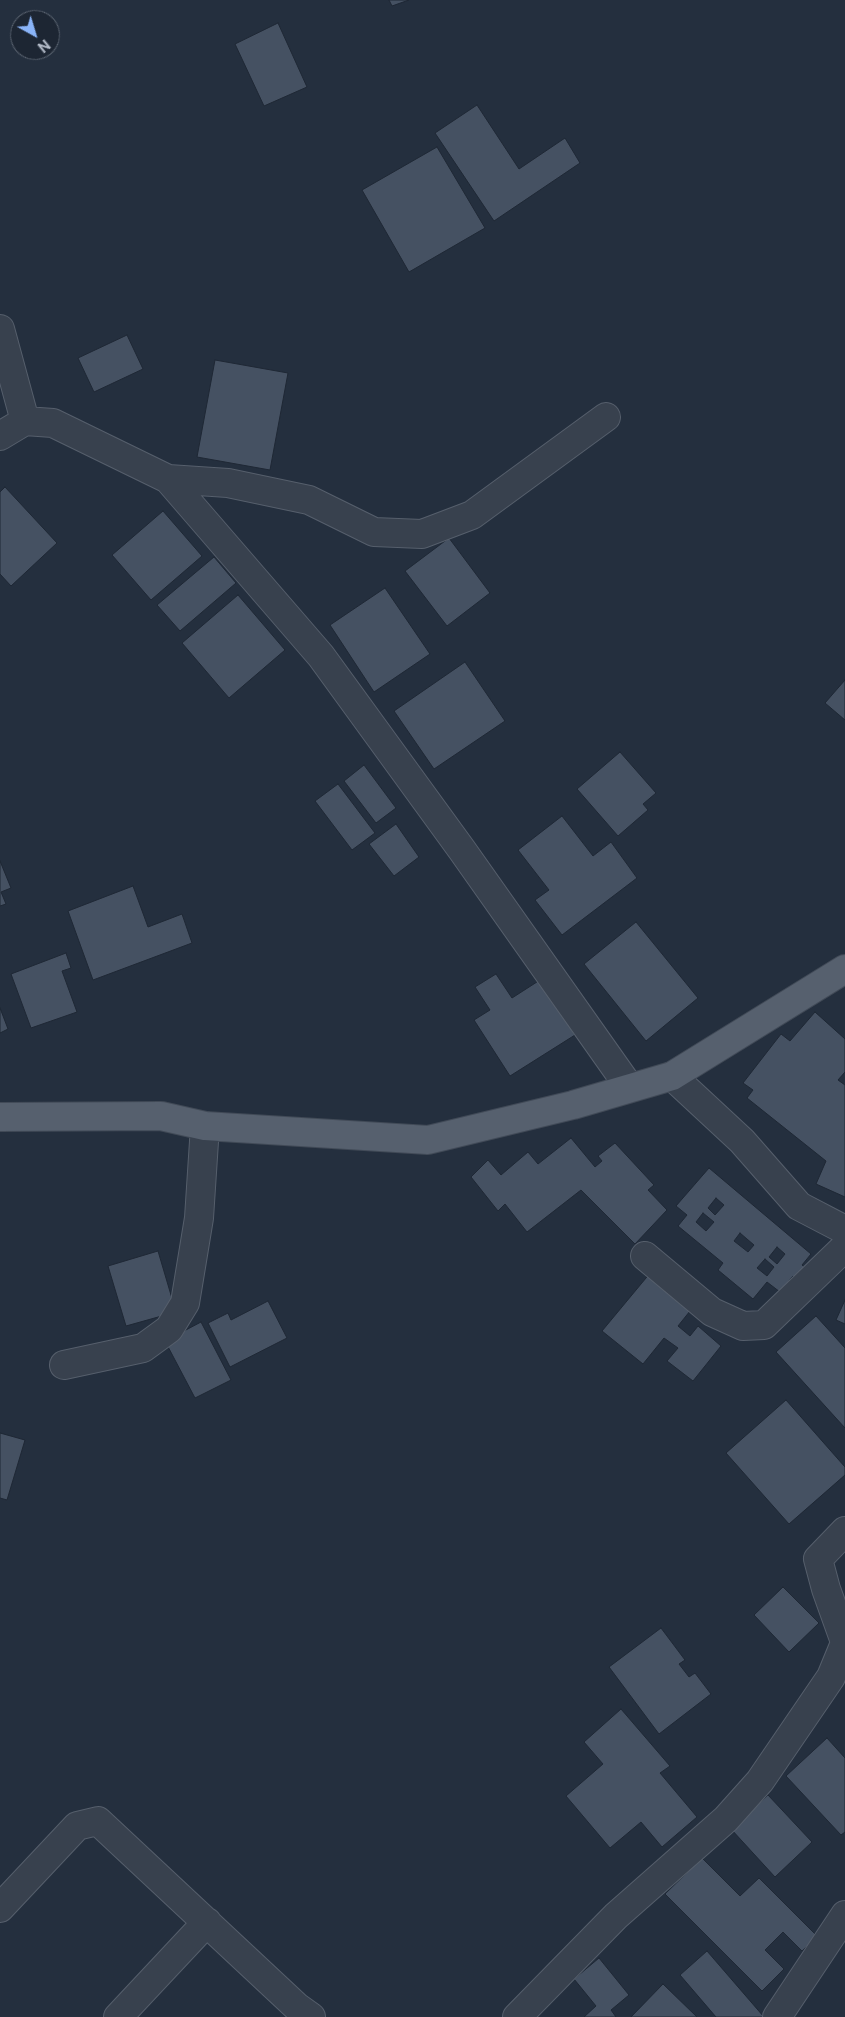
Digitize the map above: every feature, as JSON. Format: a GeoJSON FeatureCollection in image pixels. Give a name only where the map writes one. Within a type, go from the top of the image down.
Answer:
{"type":"FeatureCollection","features":[{"type":"Feature","properties":{"kind":"main road"},"geometry":{"type":"LineString","coordinates":[[0,1117],[161,1116],[205,1126],[428,1140],[573,1105],[672,1076],[845,969]]}},
{"type":"Feature","properties":{"kind":"street"},"geometry":{"type":"LineString","coordinates":[[0,329],[25,421]]}},
{"type":"Feature","properties":{"kind":"street"},"geometry":{"type":"LineString","coordinates":[[0,436],[25,421],[53,422],[168,479],[228,483],[309,500],[374,532],[422,534],[472,515],[606,417]]}},
{"type":"Feature","properties":{"kind":"street"},"geometry":{"type":"LineString","coordinates":[[168,479],[320,656],[462,850],[630,1088]]}},
{"type":"Feature","properties":{"kind":"street"},"geometry":{"type":"LineString","coordinates":[[672,1076],[742,1142],[799,1206],[845,1230]]}},
{"type":"Feature","properties":{"kind":"street"},"geometry":{"type":"LineString","coordinates":[[64,1365],[142,1348],[169,1329],[185,1303],[200,1218],[205,1126]]}},
{"type":"Feature","properties":{"kind":"street"},"geometry":{"type":"LineString","coordinates":[[645,1256],[712,1312],[743,1326],[764,1325],[845,1247]]}},
{"type":"Feature","properties":{"kind":"street"},"geometry":{"type":"LineString","coordinates":[[517,2017],[616,1916],[726,1819],[760,1781],[831,1677],[845,1642],[826,1589],[818,1559],[845,1530]]}},
{"type":"Feature","properties":{"kind":"street"},"geometry":{"type":"LineString","coordinates":[[0,1908],[77,1826],[98,1820],[297,2007],[311,2017]]}},
{"type":"Feature","properties":{"kind":"street"},"geometry":{"type":"LineString","coordinates":[[777,2017],[845,1915]]}},
{"type":"Feature","properties":{"kind":"street"},"geometry":{"type":"LineString","coordinates":[[118,2017],[207,1922]]}},
{"type":"Feature","properties":{"kind":"building"},"geometry":{"type":"Polygon","coordinates":[[[389,0],[409,0],[392,6],[389,0]]]}},
{"type":"Feature","properties":{"kind":"building"},"geometry":{"type":"Polygon","coordinates":[[[278,23],[307,87],[264,106],[235,44],[278,23]]]}},
{"type":"Feature","properties":{"kind":"building"},"geometry":{"type":"Polygon","coordinates":[[[477,105],[519,169],[565,138],[580,163],[494,221],[435,133],[477,105]]]}},
{"type":"Feature","properties":{"kind":"building"},"geometry":{"type":"Polygon","coordinates":[[[437,147],[485,228],[409,272],[362,190],[437,147]]]}},
{"type":"Feature","properties":{"kind":"building"},"geometry":{"type":"Polygon","coordinates":[[[127,335],[143,369],[94,392],[78,358],[127,335]]]}},
{"type":"Feature","properties":{"kind":"building"},"geometry":{"type":"Polygon","coordinates":[[[215,360],[288,373],[270,470],[197,457],[215,360]]]}},
{"type":"Feature","properties":{"kind":"building"},"geometry":{"type":"Polygon","coordinates":[[[5,487],[57,543],[11,586],[0,574],[0,492],[5,487]]]}},
{"type":"Feature","properties":{"kind":"building"},"geometry":{"type":"Polygon","coordinates":[[[163,511],[202,556],[151,600],[112,555],[163,511]]]}},
{"type":"Feature","properties":{"kind":"building"},"geometry":{"type":"Polygon","coordinates":[[[449,538],[490,593],[447,626],[405,571],[449,538]]]}},
{"type":"Feature","properties":{"kind":"building"},"geometry":{"type":"Polygon","coordinates":[[[214,557],[236,583],[180,631],[157,605],[214,557]]]}},
{"type":"Feature","properties":{"kind":"building"},"geometry":{"type":"Polygon","coordinates":[[[385,588],[430,654],[374,692],[330,625],[385,588]]]}},
{"type":"Feature","properties":{"kind":"building"},"geometry":{"type":"Polygon","coordinates":[[[238,595],[285,650],[229,698],[182,643],[238,595]]]}},
{"type":"Feature","properties":{"kind":"building"},"geometry":{"type":"Polygon","coordinates":[[[465,662],[505,721],[434,769],[394,711],[465,662]]]}},
{"type":"Feature","properties":{"kind":"building"},"geometry":{"type":"Polygon","coordinates":[[[845,680],[845,720],[825,703],[845,680]]]}},
{"type":"Feature","properties":{"kind":"building"},"geometry":{"type":"Polygon","coordinates":[[[620,752],[656,793],[643,804],[648,810],[618,836],[577,789],[620,752]]]}},
{"type":"Feature","properties":{"kind":"building"},"geometry":{"type":"Polygon","coordinates":[[[364,765],[396,808],[376,823],[344,781],[364,765]]]}},
{"type":"Feature","properties":{"kind":"building"},"geometry":{"type":"Polygon","coordinates":[[[338,784],[375,833],[352,850],[315,801],[338,784]]]}},
{"type":"Feature","properties":{"kind":"building"},"geometry":{"type":"Polygon","coordinates":[[[562,816],[593,856],[611,842],[637,878],[562,935],[535,900],[549,890],[518,850],[562,816]]]}},
{"type":"Feature","properties":{"kind":"building"},"geometry":{"type":"Polygon","coordinates":[[[396,824],[419,857],[394,876],[369,844],[396,824]]]}},
{"type":"Feature","properties":{"kind":"building"},"geometry":{"type":"Polygon","coordinates":[[[0,861],[11,888],[1,892],[6,904],[0,906],[0,861]]]}},
{"type":"Feature","properties":{"kind":"building"},"geometry":{"type":"Polygon","coordinates":[[[133,886],[148,927],[182,914],[192,943],[93,980],[68,911],[133,886]]]}},
{"type":"Feature","properties":{"kind":"building"},"geometry":{"type":"Polygon","coordinates":[[[636,922],[698,998],[646,1041],[584,964],[636,922]]]}},
{"type":"Feature","properties":{"kind":"building"},"geometry":{"type":"Polygon","coordinates":[[[66,953],[71,968],[62,971],[77,1012],[31,1028],[11,974],[66,953]]]}},
{"type":"Feature","properties":{"kind":"building"},"geometry":{"type":"Polygon","coordinates":[[[496,974],[512,998],[540,980],[575,1035],[510,1076],[474,1020],[490,1010],[475,987],[496,974]]]}},
{"type":"Feature","properties":{"kind":"building"},"geometry":{"type":"Polygon","coordinates":[[[0,1008],[8,1029],[0,1033],[0,1008]]]}},
{"type":"Feature","properties":{"kind":"building"},"geometry":{"type":"Polygon","coordinates":[[[815,1012],[845,1039],[845,1072],[838,1080],[845,1085],[845,1197],[816,1184],[826,1161],[747,1098],[753,1090],[743,1083],[781,1034],[790,1041],[815,1012]]]}},
{"type":"Feature","properties":{"kind":"building"},"geometry":{"type":"Polygon","coordinates":[[[571,1138],[595,1167],[602,1161],[598,1156],[615,1143],[654,1185],[648,1190],[667,1210],[635,1244],[581,1190],[527,1232],[505,1204],[498,1211],[471,1177],[488,1160],[501,1175],[528,1152],[538,1164],[571,1138]]]}},
{"type":"Feature","properties":{"kind":"building"},"geometry":{"type":"Polygon","coordinates":[[[709,1168],[811,1254],[802,1265],[805,1268],[796,1279],[793,1276],[780,1292],[767,1282],[753,1299],[718,1270],[723,1263],[678,1226],[687,1215],[676,1206],[709,1168]],[[716,1198],[708,1208],[715,1215],[724,1205],[716,1198]],[[703,1213],[696,1222],[706,1231],[714,1222],[703,1213]],[[740,1233],[734,1241],[748,1252],[754,1245],[740,1233]],[[777,1247],[769,1257],[777,1264],[785,1254],[777,1247]],[[765,1259],[757,1268],[767,1276],[774,1267],[765,1259]]]}},
{"type":"Feature","properties":{"kind":"building"},"geometry":{"type":"Polygon","coordinates":[[[158,1251],[176,1312],[126,1326],[108,1266],[158,1251]]]}},
{"type":"Feature","properties":{"kind":"building"},"geometry":{"type":"Polygon","coordinates":[[[651,1272],[694,1306],[678,1326],[690,1336],[698,1326],[721,1346],[693,1381],[667,1361],[678,1348],[664,1338],[643,1364],[602,1331],[651,1272]]]}},
{"type":"Feature","properties":{"kind":"building"},"geometry":{"type":"Polygon","coordinates":[[[845,1300],[845,1324],[836,1320],[845,1300]]]}},
{"type":"Feature","properties":{"kind":"building"},"geometry":{"type":"Polygon","coordinates":[[[268,1301],[287,1338],[230,1367],[208,1323],[228,1313],[231,1320],[268,1301]]]}},
{"type":"Feature","properties":{"kind":"building"},"geometry":{"type":"Polygon","coordinates":[[[816,1316],[845,1348],[845,1428],[776,1352],[816,1316]]]}},
{"type":"Feature","properties":{"kind":"building"},"geometry":{"type":"Polygon","coordinates":[[[201,1322],[231,1380],[195,1398],[165,1341],[201,1322]]]}},
{"type":"Feature","properties":{"kind":"building"},"geometry":{"type":"Polygon","coordinates":[[[786,1400],[845,1467],[845,1475],[789,1524],[726,1453],[786,1400]]]}},
{"type":"Feature","properties":{"kind":"building"},"geometry":{"type":"Polygon","coordinates":[[[0,1433],[25,1440],[7,1500],[0,1498],[0,1433]]]}},
{"type":"Feature","properties":{"kind":"building"},"geometry":{"type":"Polygon","coordinates":[[[783,1587],[819,1623],[789,1652],[754,1615],[783,1587]]]}},
{"type":"Feature","properties":{"kind":"building"},"geometry":{"type":"Polygon","coordinates":[[[661,1628],[685,1660],[679,1664],[689,1677],[695,1673],[711,1694],[659,1734],[609,1667],[661,1628]]]}},
{"type":"Feature","properties":{"kind":"building"},"geometry":{"type":"Polygon","coordinates":[[[621,1709],[670,1766],[660,1773],[697,1817],[662,1847],[641,1822],[610,1848],[566,1796],[603,1764],[584,1742],[621,1709]]]}},
{"type":"Feature","properties":{"kind":"building"},"geometry":{"type":"Polygon","coordinates":[[[827,1738],[845,1758],[845,1832],[841,1835],[786,1776],[827,1738]]]}},
{"type":"Feature","properties":{"kind":"building"},"geometry":{"type":"Polygon","coordinates":[[[768,1795],[812,1842],[775,1877],[731,1829],[768,1795]]]}},
{"type":"Feature","properties":{"kind":"building"},"geometry":{"type":"Polygon","coordinates":[[[702,1858],[740,1896],[759,1878],[817,1936],[802,1951],[783,1932],[765,1950],[784,1969],[762,1991],[665,1894],[702,1858]]]}},
{"type":"Feature","properties":{"kind":"building"},"geometry":{"type":"Polygon","coordinates":[[[707,1951],[764,2017],[716,2017],[680,1975],[707,1951]]]}},
{"type":"Feature","properties":{"kind":"building"},"geometry":{"type":"Polygon","coordinates":[[[599,1958],[629,1995],[611,2010],[616,2017],[584,2017],[596,2006],[574,1979],[599,1958]]]}},
{"type":"Feature","properties":{"kind":"building"},"geometry":{"type":"Polygon","coordinates":[[[663,1984],[697,2017],[631,2017],[663,1984]]]}}]}
